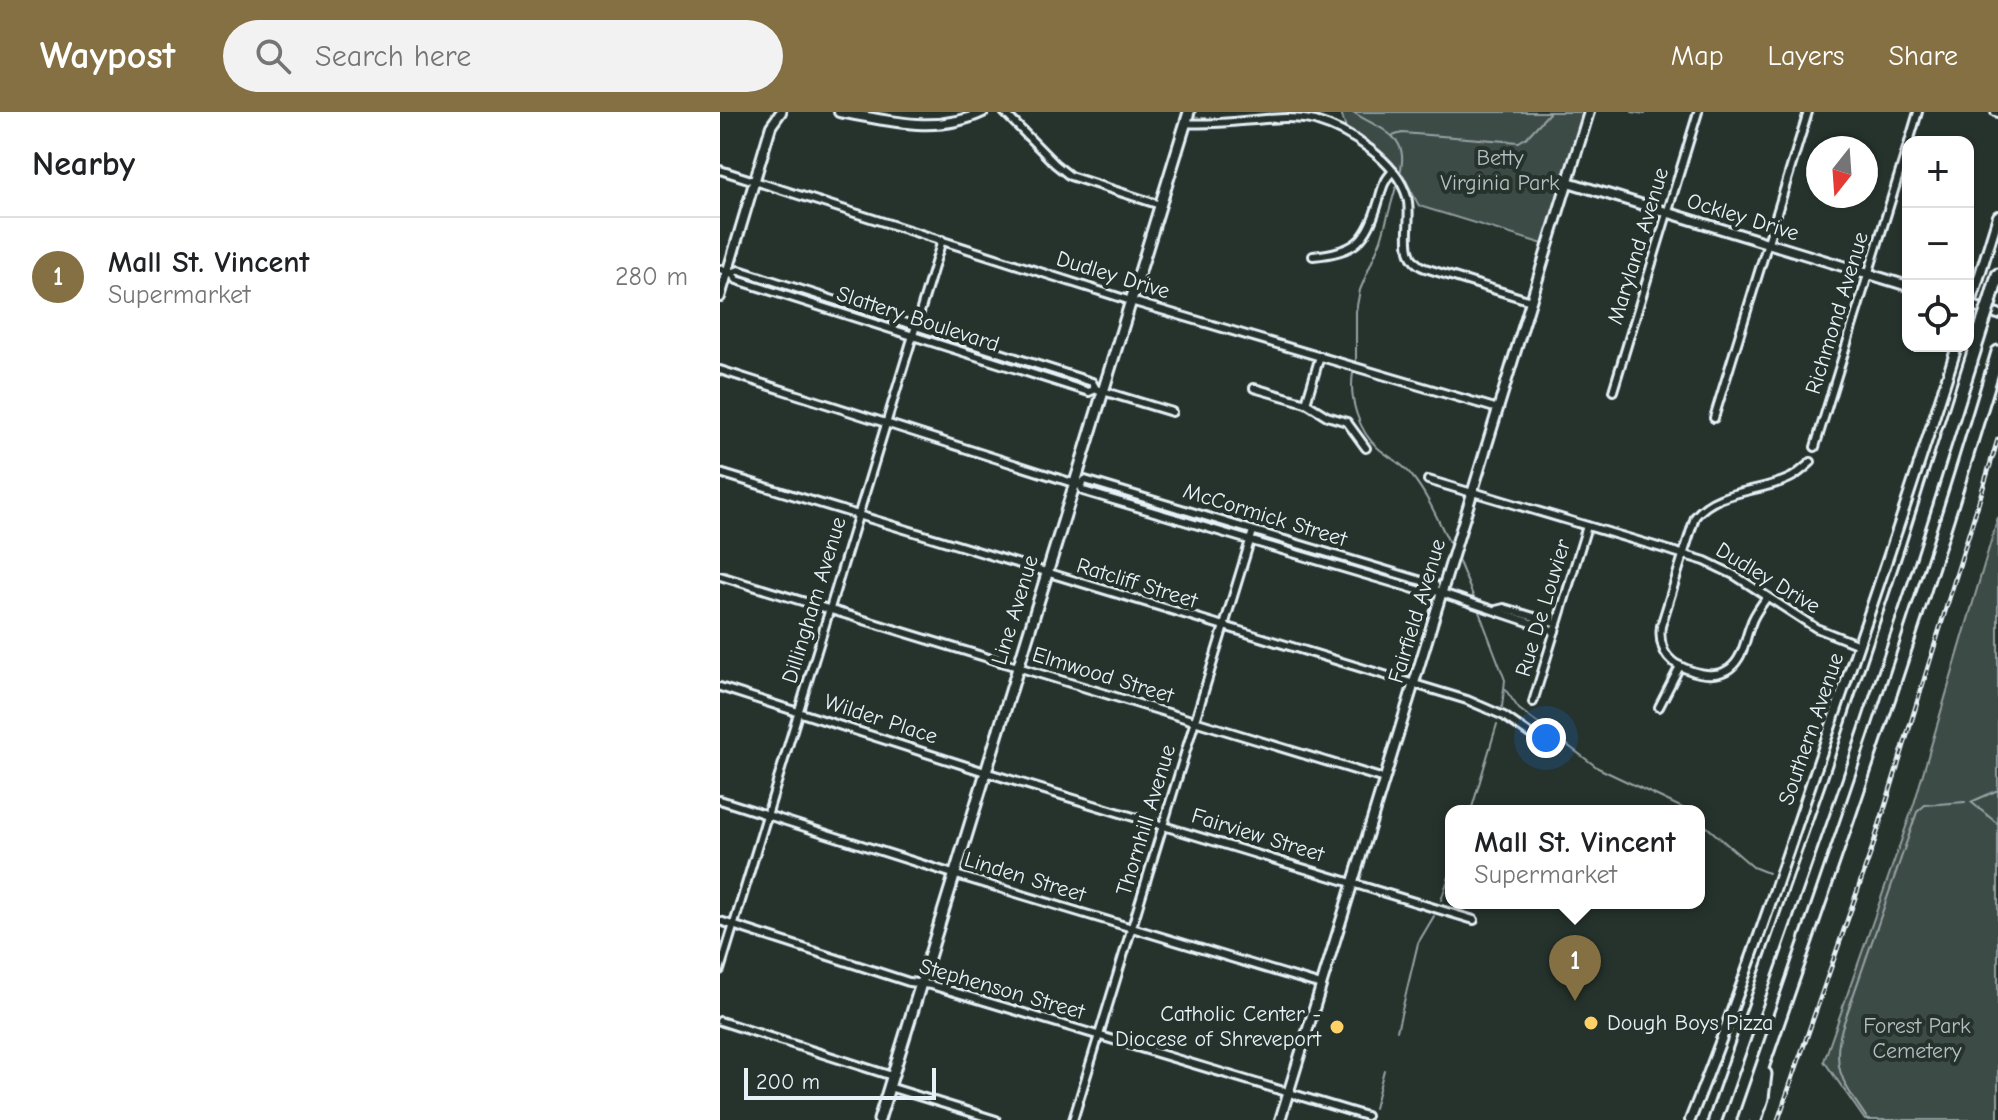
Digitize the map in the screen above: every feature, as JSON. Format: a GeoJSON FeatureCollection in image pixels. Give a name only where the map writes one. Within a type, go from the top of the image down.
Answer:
{"type":"FeatureCollection","features":[{"type":"Feature","properties":{"kind":"highway"},"geometry":{"type":"LineString","coordinates":[[1712,1120],[1751,1020],[1913,544],[1998,275]]}},
{"type":"Feature","properties":{"kind":"highway"},"geometry":{"type":"LineString","coordinates":[[1744,1120],[1897,677],[1958,490],[1998,352]]}},
{"type":"Feature","properties":{"kind":"highway"},"geometry":{"type":"LineString","coordinates":[[1755,1120],[1762,1098],[1769,1047]]}},
{"type":"Feature","properties":{"kind":"main road","name":"Line Avenue"},"geometry":{"type":"LineString","coordinates":[[879,1120],[1045,574],[1076,484],[1100,390],[1189,112]]}},
{"type":"Feature","properties":{"kind":"street"},"geometry":{"type":"LineString","coordinates":[[839,112],[921,125],[958,122],[983,112]]}},
{"type":"Feature","properties":{"kind":"street"},"geometry":{"type":"LineString","coordinates":[[1004,112],[1070,176],[1160,205]]}},
{"type":"Feature","properties":{"kind":"street","name":"Fairfield Avenue"},"geometry":{"type":"LineString","coordinates":[[1280,1120],[1439,592],[1452,560],[1589,112]]}},
{"type":"Feature","properties":{"kind":"street","name":"Maryland Avenue"},"geometry":{"type":"LineString","coordinates":[[1613,391],[1698,112]]}},
{"type":"Feature","properties":{"kind":"street"},"geometry":{"type":"LineString","coordinates":[[1714,418],[1808,112]]}},
{"type":"Feature","properties":{"kind":"street","name":"Richmond Avenue"},"geometry":{"type":"LineString","coordinates":[[1910,136],[1918,112]]}},
{"type":"Feature","properties":{"kind":"street"},"geometry":{"type":"LineString","coordinates":[[720,297],[776,114]]}},
{"type":"Feature","properties":{"kind":"street"},"geometry":{"type":"LineString","coordinates":[[1186,123],[1204,125],[1305,118],[1342,132],[1393,171],[1407,196],[1408,249],[1413,261],[1425,268],[1531,301]]}},
{"type":"Feature","properties":{"kind":"street","name":"Richmond Avenue"},"geometry":{"type":"LineString","coordinates":[[1815,447],[1902,162]]}},
{"type":"Feature","properties":{"kind":"street","name":"Dudley Drive"},"geometry":{"type":"LineString","coordinates":[[720,170],[1131,301],[1498,409]]}},
{"type":"Feature","properties":{"kind":"street"},"geometry":{"type":"LineString","coordinates":[[1313,256],[1347,250],[1364,237],[1372,223],[1385,180],[1393,171]]}},
{"type":"Feature","properties":{"kind":"street","name":"Ockley Drive"},"geometry":{"type":"LineString","coordinates":[[1568,182],[1902,284]]}},
{"type":"Feature","properties":{"kind":"street"},"geometry":{"type":"LineString","coordinates":[[1974,292],[1998,216]]}},
{"type":"Feature","properties":{"kind":"street","name":"Dillingham Avenue"},"geometry":{"type":"LineString","coordinates":[[720,970],[942,240]]}},
{"type":"Feature","properties":{"kind":"street","name":"Slattery Boulevard"},"geometry":{"type":"LineString","coordinates":[[726,271],[739,270],[916,326],[1092,382],[1100,390]]}},
{"type":"Feature","properties":{"kind":"street","name":"Slattery Boulevard"},"geometry":{"type":"LineString","coordinates":[[726,271],[737,280],[1089,392],[1100,390],[1172,412]]}},
{"type":"Feature","properties":{"kind":"street"},"geometry":{"type":"LineString","coordinates":[[1974,309],[1998,314]]}},
{"type":"Feature","properties":{"kind":"street","name":"Southern Avenue"},"geometry":{"type":"LineString","coordinates":[[1690,1120],[1737,998],[1859,645],[1955,352]]}},
{"type":"Feature","properties":{"kind":"street"},"geometry":{"type":"LineString","coordinates":[[1306,403],[1320,356]]}},
{"type":"Feature","properties":{"kind":"street","name":"McCormick Street"},"geometry":{"type":"LineString","coordinates":[[720,370],[1076,484],[1083,491],[1431,594],[1439,592],[1435,585],[1085,480],[1076,484]]}},
{"type":"Feature","properties":{"kind":"street"},"geometry":{"type":"LineString","coordinates":[[1254,388],[1306,403],[1327,416],[1347,422],[1366,448]]}},
{"type":"Feature","properties":{"kind":"street"},"geometry":{"type":"LineString","coordinates":[[1767,597],[1754,616],[1741,653],[1733,665],[1712,675],[1698,673],[1680,666],[1664,652],[1660,634],[1695,517],[1709,504],[1787,480],[1811,462]]}},
{"type":"Feature","properties":{"kind":"street","name":"Ratcliff Street"},"geometry":{"type":"LineString","coordinates":[[720,473],[1413,684],[1494,711],[1537,739]]}},
{"type":"Feature","properties":{"kind":"street","name":"Dudley Drive"},"geometry":{"type":"LineString","coordinates":[[1428,480],[1683,554],[1728,571],[1816,628],[1859,645]]}},
{"type":"Feature","properties":{"kind":"street"},"geometry":{"type":"LineString","coordinates":[[1161,514],[1164,504]]}},
{"type":"Feature","properties":{"kind":"street","name":"Rue De Louvier"},"geometry":{"type":"LineString","coordinates":[[1533,702],[1587,526]]}},
{"type":"Feature","properties":{"kind":"street","name":"Thornhill Avenue"},"geometry":{"type":"LineString","coordinates":[[1073,1120],[1253,531]]}},
{"type":"Feature","properties":{"kind":"street"},"geometry":{"type":"LineString","coordinates":[[1347,569],[1350,560]]}},
{"type":"Feature","properties":{"kind":"street","name":"Elmwood Street"},"geometry":{"type":"LineString","coordinates":[[720,576],[1384,779]]}},
{"type":"Feature","properties":{"kind":"street"},"geometry":{"type":"LineString","coordinates":[[1439,592],[1483,605],[1503,615],[1556,627]]}},
{"type":"Feature","properties":{"kind":"street"},"geometry":{"type":"LineString","coordinates":[[1659,707],[1680,666]]}},
{"type":"Feature","properties":{"kind":"street","name":"Wilder Place"},"geometry":{"type":"LineString","coordinates":[[720,687],[985,772]]}},
{"type":"Feature","properties":{"kind":"street","name":"Fairview Street"},"geometry":{"type":"LineString","coordinates":[[985,772],[1474,920]]}},
{"type":"Feature","properties":{"kind":"street","name":"Linden Street"},"geometry":{"type":"LineString","coordinates":[[720,800],[1321,985]]}},
{"type":"Feature","properties":{"kind":"street","name":"Stephenson Street"},"geometry":{"type":"LineString","coordinates":[[720,921],[1366,1116]]}},
{"type":"Feature","properties":{"kind":"street"},"geometry":{"type":"LineString","coordinates":[[720,1021],[892,1076]]}},
{"type":"Feature","properties":{"kind":"street"},"geometry":{"type":"LineString","coordinates":[[889,1087],[996,1120]]}},
{"type":"Feature","properties":{"kind":"green space","name":"Betty Virginia Park"},"geometry":{"type":"Polygon","coordinates":[[[1341,112],[1584,112],[1543,244],[1419,206],[1403,175],[1346,129],[1341,112]]]}},
{"type":"Feature","properties":{"kind":"green space","name":"Forest Park Cemetery"},"geometry":{"type":"Polygon","coordinates":[[[1998,517],[1998,1120],[1865,1120],[1824,1061],[1914,804],[1998,517]]]}},
{"type":"Feature","properties":{"kind":"waterway"},"geometry":{"type":"LineString","coordinates":[[1353,112],[1397,141],[1402,160],[1400,173]]}},
{"type":"Feature","properties":{"kind":"waterway"},"geometry":{"type":"LineString","coordinates":[[1392,136],[1402,133],[1519,142],[1550,112]]}},
{"type":"Feature","properties":{"kind":"waterway"},"geometry":{"type":"LineString","coordinates":[[1632,112],[1645,114]]}},
{"type":"Feature","properties":{"kind":"waterway"},"geometry":{"type":"LineString","coordinates":[[1356,362],[1356,311],[1360,290],[1381,240],[1396,187]]}},
{"type":"Feature","properties":{"kind":"waterway"},"geometry":{"type":"LineString","coordinates":[[1353,373],[1354,403],[1365,433],[1412,476],[1452,548]]}},
{"type":"Feature","properties":{"kind":"waterway"},"geometry":{"type":"LineString","coordinates":[[1457,557],[1476,603]]}},
{"type":"Feature","properties":{"kind":"waterway"},"geometry":{"type":"LineString","coordinates":[[1478,609],[1505,680],[1502,707]]}},
{"type":"Feature","properties":{"kind":"waterway"},"geometry":{"type":"LineString","coordinates":[[1505,689],[1519,709],[1598,768],[1676,805]]}},
{"type":"Feature","properties":{"kind":"waterway"},"geometry":{"type":"LineString","coordinates":[[1473,805],[1497,724]]}},
{"type":"Feature","properties":{"kind":"waterway"},"geometry":{"type":"LineString","coordinates":[[1998,790],[1971,802],[1998,824]]}},
{"type":"Feature","properties":{"kind":"waterway"},"geometry":{"type":"LineString","coordinates":[[1868,1120],[1847,1087],[1839,1067],[1842,1028],[1917,812],[1925,805],[1965,802]]}},
{"type":"Feature","properties":{"kind":"waterway"},"geometry":{"type":"LineString","coordinates":[[1705,825],[1753,867],[1768,873]]}},
{"type":"Feature","properties":{"kind":"waterway"},"geometry":{"type":"LineString","coordinates":[[1441,900],[1445,888]]}},
{"type":"Feature","properties":{"kind":"waterway"},"geometry":{"type":"LineString","coordinates":[[1397,1031],[1418,943],[1434,916]]}},
{"type":"Feature","properties":{"kind":"waterway"},"geometry":{"type":"LineString","coordinates":[[1374,1108],[1384,1070]]}},
{"type":"Feature","properties":{"kind":"railway"},"geometry":{"type":"LineString","coordinates":[[1778,1120],[1873,846],[1998,439]]}},
{"type":"Feature","properties":{"kind":"place","name":"Mall St. Vincent"},"geometry":{"type":"Point","coordinates":[1575,1001]}},
{"type":"Feature","properties":{"kind":"place","name":"Dough Boys Pizza"},"geometry":{"type":"Point","coordinates":[1591,1023]}},
{"type":"Feature","properties":{"kind":"place","name":"Catholic Center - Diocese of Shreveport"},"geometry":{"type":"Point","coordinates":[1337,1027]}}]}
